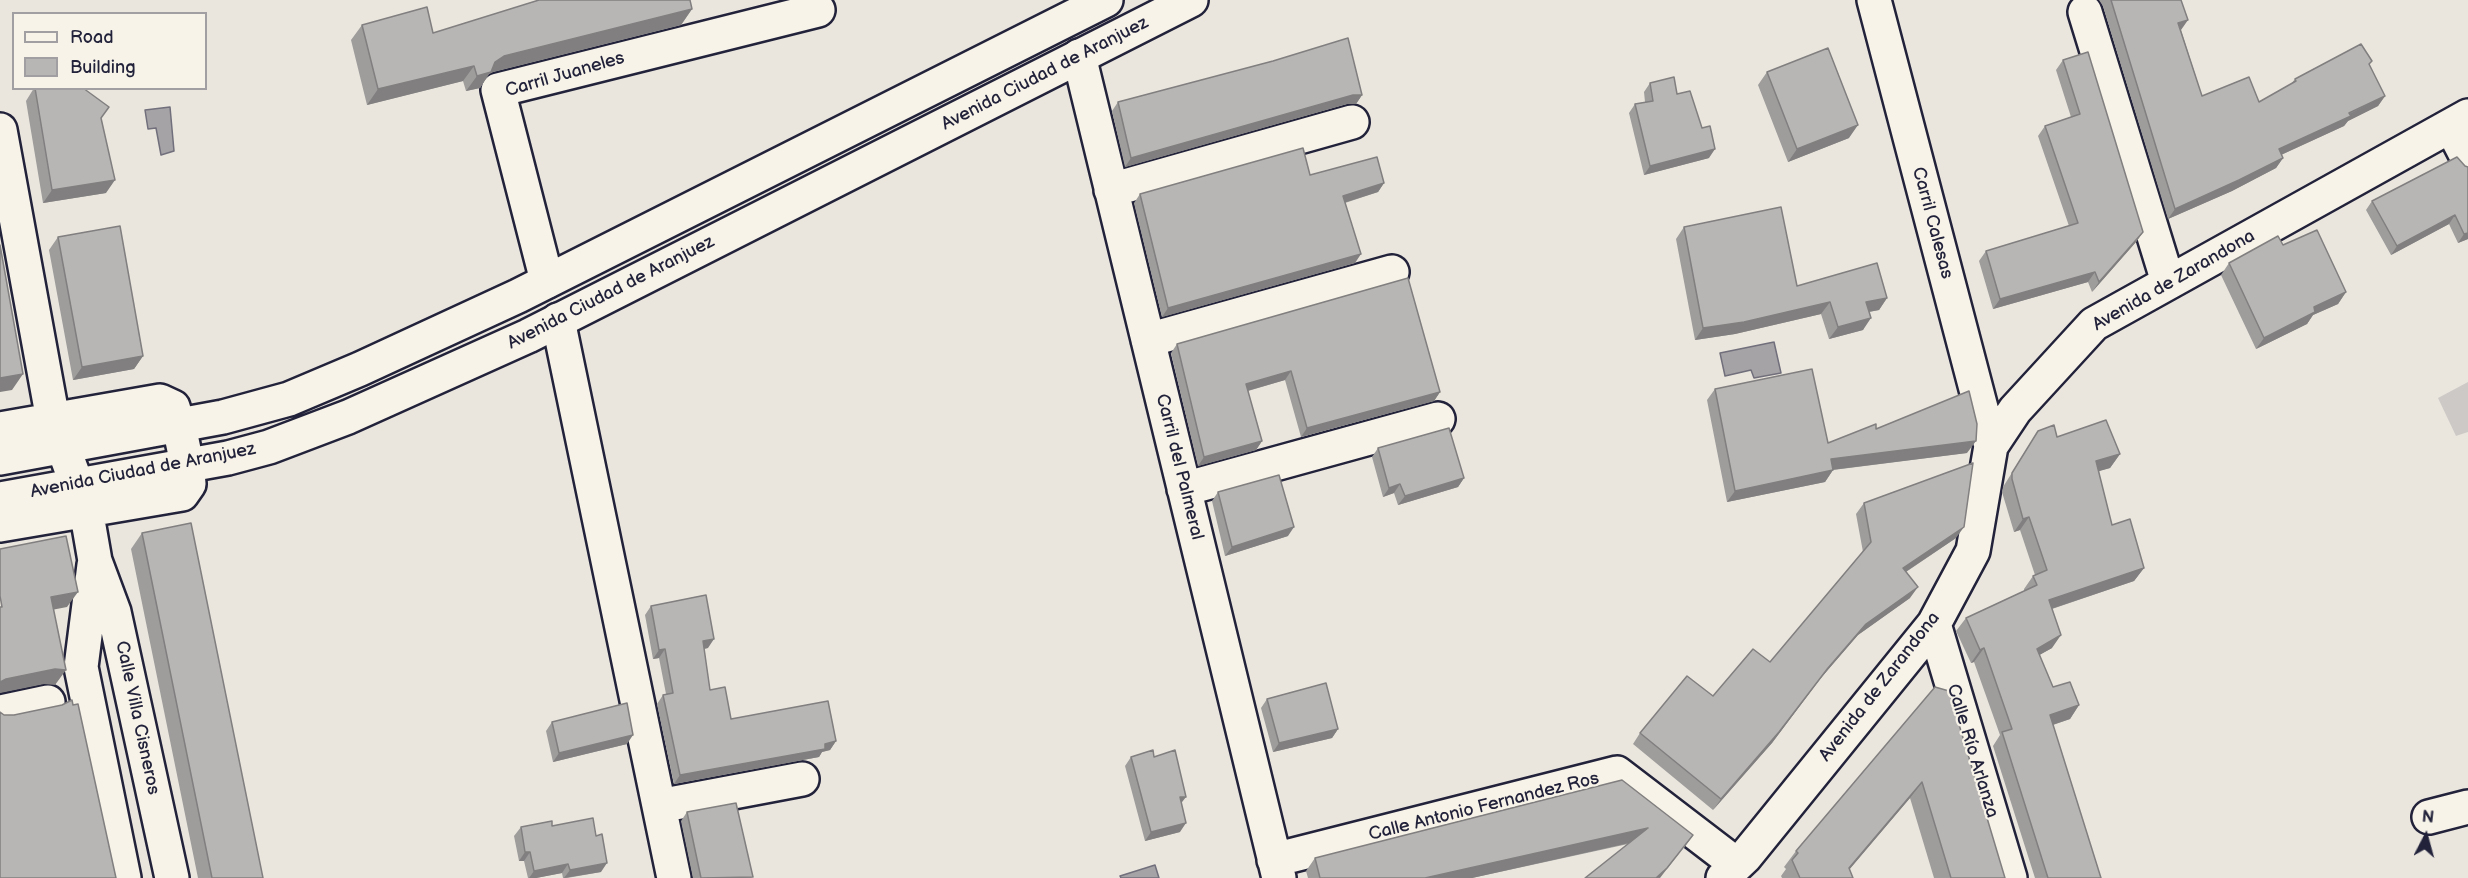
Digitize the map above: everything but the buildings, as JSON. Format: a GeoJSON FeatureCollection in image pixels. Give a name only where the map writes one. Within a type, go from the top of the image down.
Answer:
{"type":"FeatureCollection","features":[{"type":"Feature","properties":{"kind":"street","name":"Avenida Ciudad de Aranjuez"},"geometry":{"type":"LineString","coordinates":[[0,458],[58,433],[179,426],[290,399],[360,369],[547,281],[1068,9],[1106,0]]}},
{"type":"Feature","properties":{"kind":"street","name":"Avenida Ciudad de Aranjuez"},"geometry":{"type":"LineString","coordinates":[[0,498],[82,497],[188,464],[228,458],[269,447],[348,417],[558,320],[1191,0]]}},
{"type":"Feature","properties":{"kind":"street","name":"Carril Calesas"},"geometry":{"type":"LineString","coordinates":[[1874,0],[1991,446]]}},
{"type":"Feature","properties":{"kind":"street","name":"Carril Juaneles"},"geometry":{"type":"LineString","coordinates":[[547,281],[498,90],[819,10]]}},
{"type":"Feature","properties":{"kind":"street"},"geometry":{"type":"LineString","coordinates":[[2085,12],[2168,282]]}},
{"type":"Feature","properties":{"kind":"street","name":"Carril del Palmeral"},"geometry":{"type":"LineString","coordinates":[[1078,56],[1277,869]]}},
{"type":"Feature","properties":{"kind":"street","name":"Avenida de Zarandona"},"geometry":{"type":"LineString","coordinates":[[1739,869],[1934,624],[1973,551],[1991,446],[2015,410],[2094,324],[2460,121]]}},
{"type":"Feature","properties":{"kind":"street"},"geometry":{"type":"LineString","coordinates":[[2460,121],[2468,159]]}},
{"type":"Feature","properties":{"kind":"street"},"geometry":{"type":"LineString","coordinates":[[1111,190],[1352,122]]}},
{"type":"Feature","properties":{"kind":"street","name":"Calle Villa Cisneros"},"geometry":{"type":"LineString","coordinates":[[0,130],[58,433],[82,497],[95,561],[114,612],[172,878]]}},
{"type":"Feature","properties":{"kind":"street"},"geometry":{"type":"LineString","coordinates":[[1148,340],[1392,272]]}},
{"type":"Feature","properties":{"kind":"street"},"geometry":{"type":"LineString","coordinates":[[558,320],[674,878]]}},
{"type":"Feature","properties":{"kind":"street"},"geometry":{"type":"LineString","coordinates":[[1184,489],[1438,419]]}},
{"type":"Feature","properties":{"kind":"street"},"geometry":{"type":"LineString","coordinates":[[179,426],[188,464]]}},
{"type":"Feature","properties":{"kind":"street"},"geometry":{"type":"LineString","coordinates":[[0,429],[58,433]]}},
{"type":"Feature","properties":{"kind":"street"},"geometry":{"type":"LineString","coordinates":[[0,525],[82,497]]}},
{"type":"Feature","properties":{"kind":"street","name":"Calle Villa Cisneros"},"geometry":{"type":"LineString","coordinates":[[95,561],[81,667],[124,878]]}},
{"type":"Feature","properties":{"kind":"street","name":"Calle Río Arlanza"},"geometry":{"type":"LineString","coordinates":[[1934,624],[2010,878]]}},
{"type":"Feature","properties":{"kind":"street"},"geometry":{"type":"LineString","coordinates":[[0,712],[48,702]]}},
{"type":"Feature","properties":{"kind":"street","name":"Calle Antonio Fernandez Ros"},"geometry":{"type":"LineString","coordinates":[[1277,869],[1617,773],[1739,869]]}},
{"type":"Feature","properties":{"kind":"street"},"geometry":{"type":"LineString","coordinates":[[659,806],[802,779]]}},
{"type":"Feature","properties":{"kind":"street"},"geometry":{"type":"LineString","coordinates":[[2429,818],[2468,807]]}},
{"type":"Feature","properties":{"kind":"shaded area"},"geometry":{"type":"Polygon","coordinates":[[[170,107],[174,151],[161,155],[156,128],[148,129],[145,110],[170,107]]]}},
{"type":"Feature","properties":{"kind":"shaded area"},"geometry":{"type":"Polygon","coordinates":[[[1774,342],[1781,373],[1754,378],[1751,370],[1725,376],[1720,353],[1774,342]]]}},
{"type":"Feature","properties":{"kind":"shaded area"},"geometry":{"type":"Polygon","coordinates":[[[2468,382],[2468,432],[2456,436],[2438,398],[2468,382]]]}},
{"type":"Feature","properties":{"kind":"shaded area"},"geometry":{"type":"Polygon","coordinates":[[[1155,865],[1159,878],[1121,878],[1120,876],[1155,865]]]}}]}
